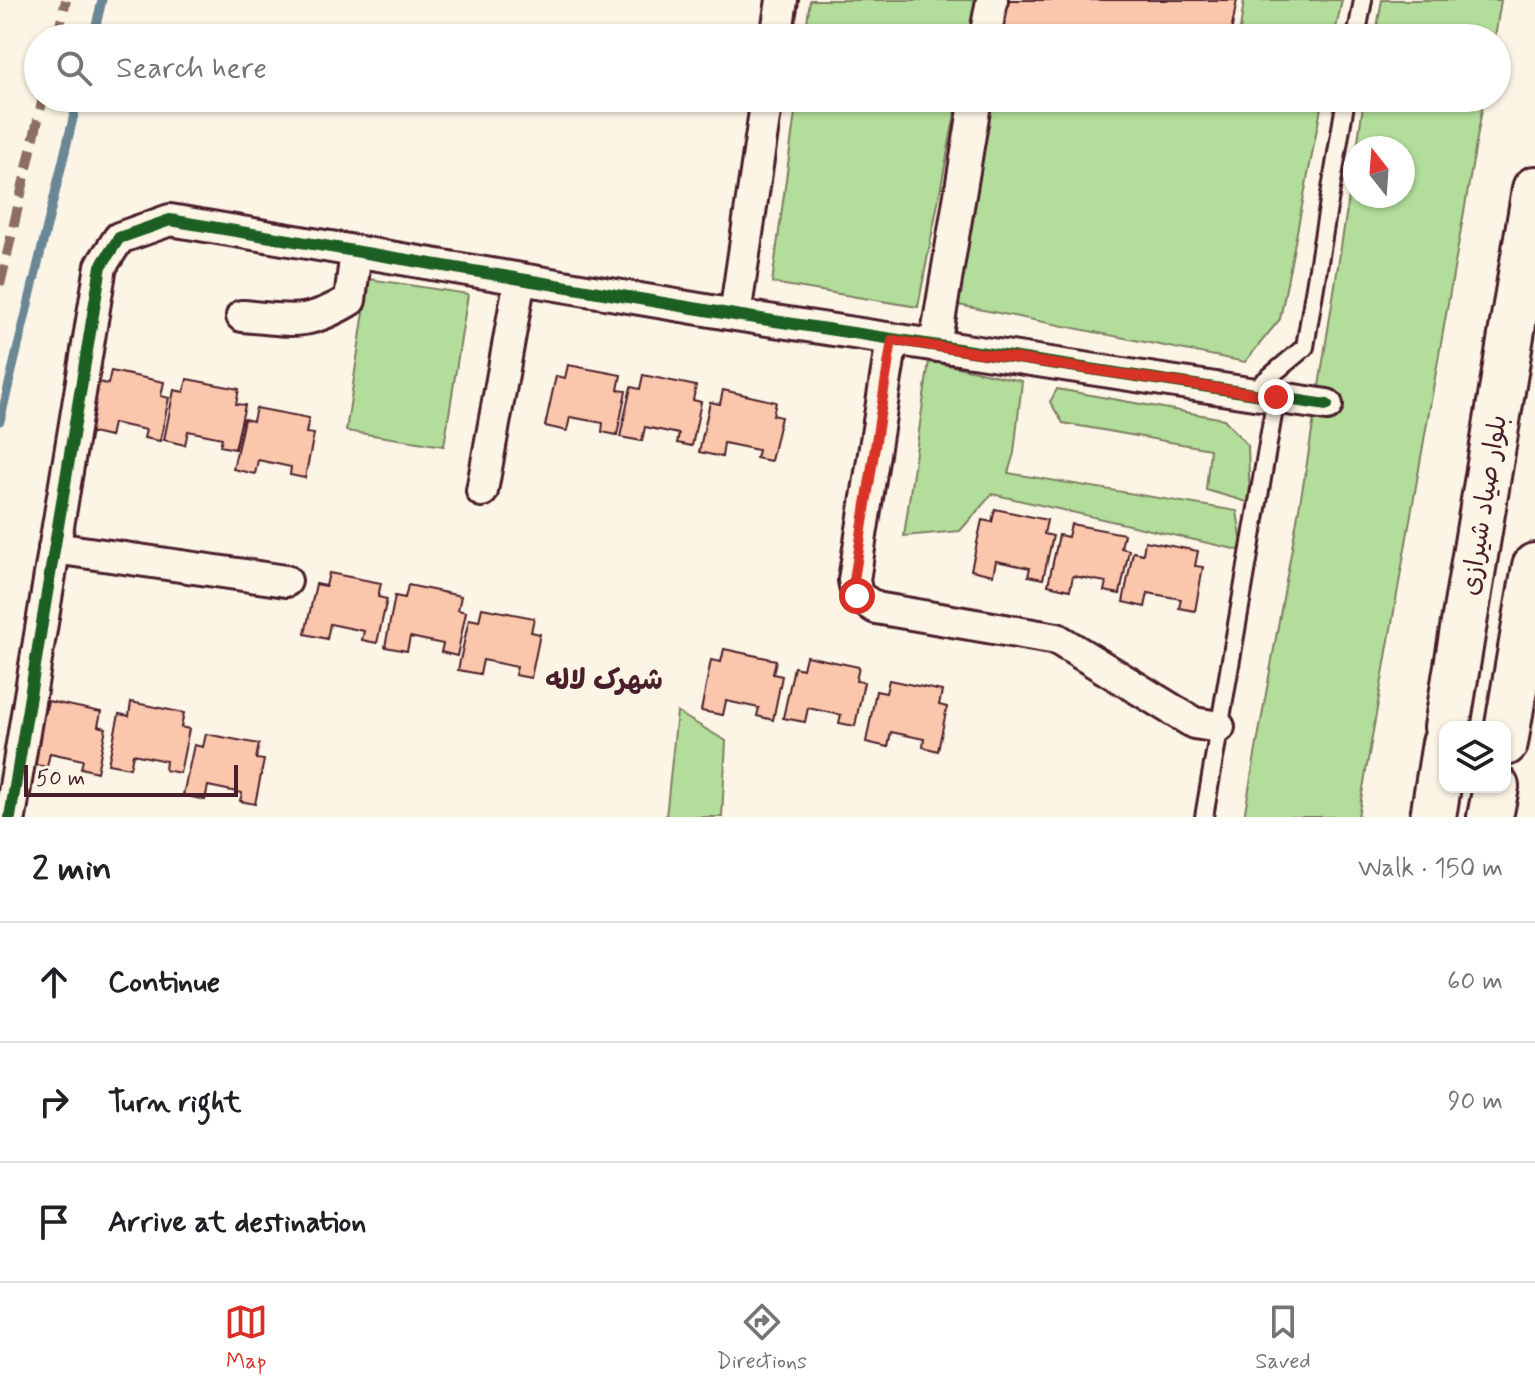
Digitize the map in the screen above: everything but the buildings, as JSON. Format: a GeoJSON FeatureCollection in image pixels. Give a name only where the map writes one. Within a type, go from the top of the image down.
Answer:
{"type":"FeatureCollection","features":[{"type":"Feature","properties":{"kind":"main road","name":"بلوار صیاد شیرازی"},"geometry":{"type":"LineString","coordinates":[[1448,721],[1535,189]]}},
{"type":"Feature","properties":{"kind":"main road"},"geometry":{"type":"LineString","coordinates":[[1512,732],[1533,587]]}},
{"type":"Feature","properties":{"kind":"main road"},"geometry":{"type":"LineString","coordinates":[[1433,817],[1439,780]]}},
{"type":"Feature","properties":{"kind":"main road"},"geometry":{"type":"LineString","coordinates":[[1490,817],[1495,793]]}},
{"type":"Feature","properties":{"kind":"street"},"geometry":{"type":"LineString","coordinates":[[778,24],[782,0]]}},
{"type":"Feature","properties":{"kind":"street"},"geometry":{"type":"LineString","coordinates":[[988,24],[992,0]]}},
{"type":"Feature","properties":{"kind":"street"},"geometry":{"type":"LineString","coordinates":[[735,315],[765,112]]}},
{"type":"Feature","properties":{"kind":"street"},"geometry":{"type":"LineString","coordinates":[[935,346],[974,112]]}},
{"type":"Feature","properties":{"kind":"street"},"geometry":{"type":"LineString","coordinates":[[10,817],[101,266],[119,238],[170,220],[735,315],[1327,405]]}},
{"type":"Feature","properties":{"kind":"street"},"geometry":{"type":"LineString","coordinates":[[242,316],[295,321],[320,317],[350,300],[356,251]]}},
{"type":"Feature","properties":{"kind":"street"},"geometry":{"type":"LineString","coordinates":[[482,491],[520,279]]}},
{"type":"Feature","properties":{"kind":"street"},"geometry":{"type":"LineString","coordinates":[[892,340],[854,580],[857,596],[876,608],[1057,639],[1194,723],[1219,727]]}},
{"type":"Feature","properties":{"kind":"street"},"geometry":{"type":"LineString","coordinates":[[54,548],[286,581]]}},
{"type":"Feature","properties":{"kind":"lane"},"geometry":{"type":"LineString","coordinates":[[1359,24],[1363,0]]}},
{"type":"Feature","properties":{"kind":"lane"},"geometry":{"type":"LineString","coordinates":[[1204,817],[1263,395],[1305,347],[1344,112]]}},
{"type":"Feature","properties":{"kind":"green space"},"geometry":{"type":"Polygon","coordinates":[[[810,0],[977,0],[973,24],[807,24],[810,0]]]}},
{"type":"Feature","properties":{"kind":"green space"},"geometry":{"type":"Polygon","coordinates":[[[1244,0],[1342,0],[1337,24],[1241,24],[1244,0]]]}},
{"type":"Feature","properties":{"kind":"green space"},"geometry":{"type":"Polygon","coordinates":[[[1382,0],[1501,0],[1497,24],[1378,24],[1382,0]]]}},
{"type":"Feature","properties":{"kind":"green space"},"geometry":{"type":"Polygon","coordinates":[[[795,112],[955,112],[918,307],[772,283],[795,112]]]}},
{"type":"Feature","properties":{"kind":"green space"},"geometry":{"type":"Polygon","coordinates":[[[976,112],[1320,112],[1280,319],[1245,362],[948,303],[976,112]]]}},
{"type":"Feature","properties":{"kind":"green space"},"geometry":{"type":"Polygon","coordinates":[[[1362,112],[1482,112],[1358,817],[1244,817],[1306,469],[1347,208],[1415,208],[1415,136],[1359,136],[1362,112]]]}},
{"type":"Feature","properties":{"kind":"green space"},"geometry":{"type":"Polygon","coordinates":[[[369,279],[468,294],[444,446],[346,431],[369,279]]]}},
{"type":"Feature","properties":{"kind":"green space"},"geometry":{"type":"Polygon","coordinates":[[[929,361],[1022,381],[1014,453],[1008,473],[1237,511],[1243,551],[992,494],[960,531],[904,536],[929,361]]]}},
{"type":"Feature","properties":{"kind":"green space"},"geometry":{"type":"Polygon","coordinates":[[[1057,389],[1224,419],[1248,446],[1250,503],[1206,490],[1210,449],[1063,423],[1050,402],[1057,389]]]}},
{"type":"Feature","properties":{"kind":"green space"},"geometry":{"type":"Polygon","coordinates":[[[677,712],[726,741],[722,817],[666,817],[677,712]]]}},
{"type":"Feature","properties":{"kind":"waterway"},"geometry":{"type":"LineString","coordinates":[[96,24],[102,0]]}},
{"type":"Feature","properties":{"kind":"waterway"},"geometry":{"type":"LineString","coordinates":[[0,421],[75,112]]}},
{"type":"Feature","properties":{"kind":"marked path"},"geometry":{"type":"LineString","coordinates":[[60,24],[66,0]]}},
{"type":"Feature","properties":{"kind":"marked path"},"geometry":{"type":"LineString","coordinates":[[0,285],[40,112]]}},
{"type":"Feature","properties":{"kind":"cycle path"},"geometry":{"type":"LineString","coordinates":[[10,817],[101,266],[119,238],[170,220],[735,315],[1327,405]]}},
{"type":"Feature","properties":{"kind":"district","name":"شهرک لاله"},"geometry":{"type":"Point","coordinates":[604,679]}},
{"type":"Feature","properties":{"kind":"route"},"geometry":{"type":"LineString","coordinates":[[857,596],[854,580],[892,340],[1276,397]]}}]}
